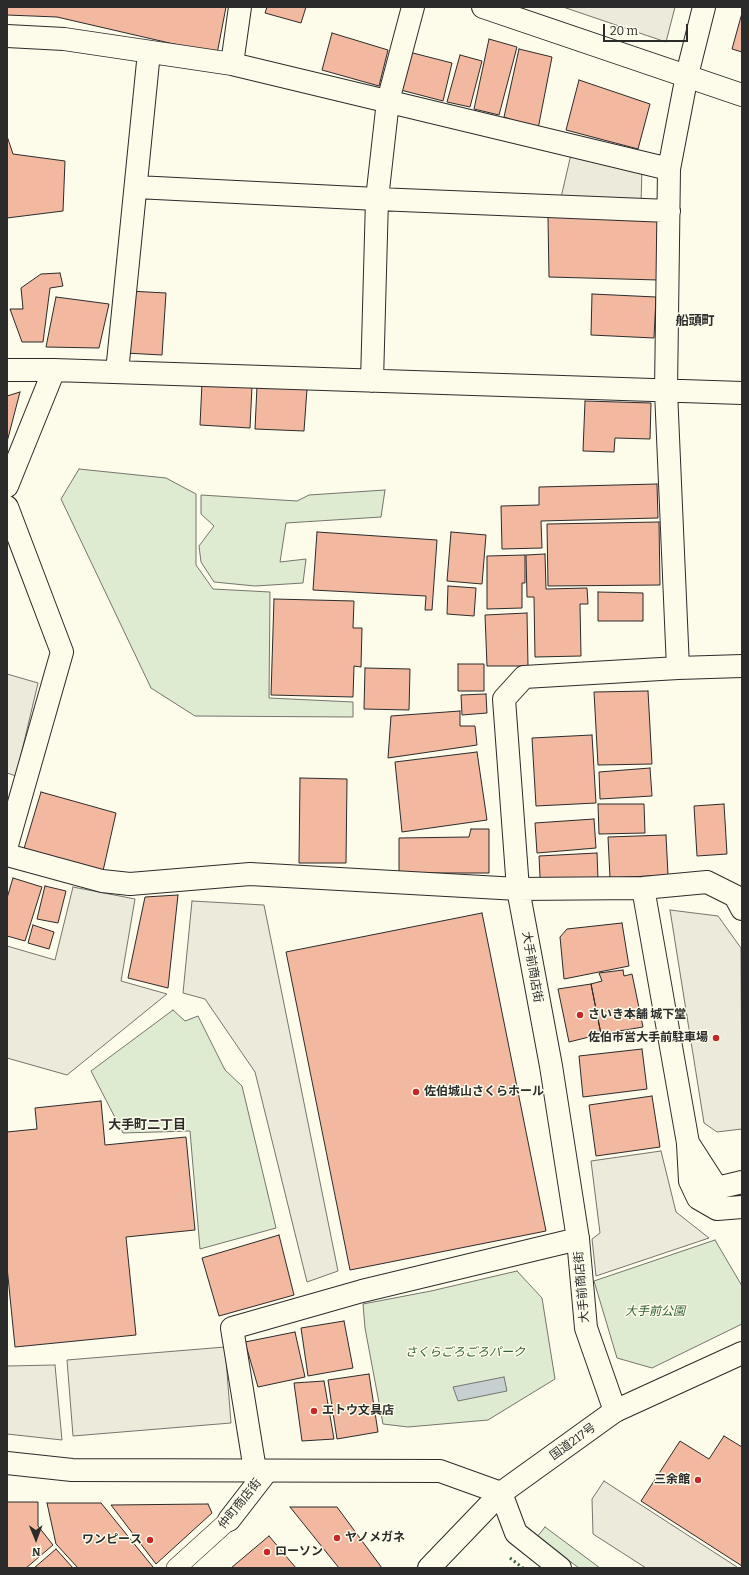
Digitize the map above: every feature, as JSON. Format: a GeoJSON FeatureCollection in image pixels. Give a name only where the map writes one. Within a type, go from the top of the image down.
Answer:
{"type":"FeatureCollection","features":[{"type":"Feature","properties":{"kind":"main road"},"geometry":{"type":"LineString","coordinates":[[232,64],[240,7]]}},
{"type":"Feature","properties":{"kind":"main road"},"geometry":{"type":"LineString","coordinates":[[372,381],[377,199],[388,101],[413,7]]}},
{"type":"Feature","properties":{"kind":"main road"},"geometry":{"type":"LineString","coordinates":[[483,7],[687,75],[742,95]]}},
{"type":"Feature","properties":{"kind":"main road"},"geometry":{"type":"LineString","coordinates":[[678,668],[666,390],[669,169],[687,75],[704,7]]}},
{"type":"Feature","properties":{"kind":"main road"},"geometry":{"type":"LineString","coordinates":[[7,36],[64,39],[232,64],[669,169]]}},
{"type":"Feature","properties":{"kind":"main road"},"geometry":{"type":"LineString","coordinates":[[117,372],[149,52]]}},
{"type":"Feature","properties":{"kind":"main road"},"geometry":{"type":"LineString","coordinates":[[136,187],[669,211]]}},
{"type":"Feature","properties":{"kind":"main road"},"geometry":{"type":"LineString","coordinates":[[7,370],[54,370],[742,393]]}},
{"type":"Feature","properties":{"kind":"main road"},"geometry":{"type":"LineString","coordinates":[[7,486],[54,370]]}},
{"type":"Feature","properties":{"kind":"main road"},"geometry":{"type":"LineString","coordinates":[[7,507],[62,652],[7,845]]}},
{"type":"Feature","properties":{"kind":"main road","name":"大手前商店街"},"geometry":{"type":"LineString","coordinates":[[615,1411],[586,1328],[578,1239],[551,1066],[518,889],[504,699],[524,677],[678,668],[742,666]]}},
{"type":"Feature","properties":{"kind":"main road"},"geometry":{"type":"LineString","coordinates":[[7,855],[102,881],[130,884],[250,874],[518,889],[643,888],[707,882],[740,898]]}},
{"type":"Feature","properties":{"kind":"main road"},"geometry":{"type":"LineString","coordinates":[[643,888],[688,1143],[690,1181],[698,1198],[717,1209],[742,1206]]}},
{"type":"Feature","properties":{"kind":"main road"},"geometry":{"type":"LineString","coordinates":[[688,1143],[717,1188],[742,1182]]}},
{"type":"Feature","properties":{"kind":"main road"},"geometry":{"type":"LineString","coordinates":[[261,1471],[232,1328],[362,1291],[578,1239]]}},
{"type":"Feature","properties":{"kind":"main road","name":"国道217号"},"geometry":{"type":"LineString","coordinates":[[429,1568],[501,1494],[615,1411],[742,1353]]}},
{"type":"Feature","properties":{"kind":"main road"},"geometry":{"type":"LineString","coordinates":[[9,1466],[72,1470],[440,1472],[501,1494],[516,1533],[560,1568]]}},
{"type":"Feature","properties":{"kind":"main road","name":"仲町商店街"},"geometry":{"type":"LineString","coordinates":[[229,1520],[261,1471]]}},
{"type":"Feature","properties":{"kind":"street","name":"仲町商店街"},"geometry":{"type":"LineString","coordinates":[[176,1568],[229,1520]]}},
{"type":"Feature","properties":{"kind":"green space"},"geometry":{"type":"Polygon","coordinates":[[[79,469],[166,478],[196,494],[196,565],[213,589],[270,592],[269,698],[353,702],[353,717],[195,716],[151,688],[61,499],[79,469]]]}},
{"type":"Feature","properties":{"kind":"green space"},"geometry":{"type":"Polygon","coordinates":[[[385,490],[381,517],[286,523],[280,562],[306,559],[303,583],[255,586],[214,582],[201,562],[199,546],[214,526],[201,514],[201,495],[297,501],[309,495],[385,490]]]}},
{"type":"Feature","properties":{"kind":"green space"},"geometry":{"type":"Polygon","coordinates":[[[173,1010],[185,1021],[198,1016],[225,1070],[242,1086],[276,1228],[200,1249],[190,1131],[123,1133],[91,1071],[173,1010]]]}},
{"type":"Feature","properties":{"kind":"green space","name":"大手前公園"},"geometry":{"type":"Polygon","coordinates":[[[715,1240],[742,1286],[742,1324],[652,1368],[617,1358],[594,1281],[715,1240]]]}},
{"type":"Feature","properties":{"kind":"green space","name":"さくらごろごろパーク"},"geometry":{"type":"Polygon","coordinates":[[[517,1271],[542,1298],[555,1379],[488,1420],[408,1427],[383,1424],[365,1328],[363,1304],[431,1291],[517,1271]]]}},
{"type":"Feature","properties":{"kind":"green space"},"geometry":{"type":"Polygon","coordinates":[[[545,1527],[600,1568],[579,1568],[537,1537],[545,1527]]]}},
{"type":"Feature","properties":{"kind":"shaded area"},"geometry":{"type":"Polygon","coordinates":[[[563,7],[675,7],[666,42],[563,7]]]}},
{"type":"Feature","properties":{"kind":"shaded area"},"geometry":{"type":"Polygon","coordinates":[[[572,150],[642,167],[641,205],[560,202],[572,150]]]}},
{"type":"Feature","properties":{"kind":"shaded area"},"geometry":{"type":"Polygon","coordinates":[[[7,674],[38,683],[16,776],[7,773],[7,674]]]}},
{"type":"Feature","properties":{"kind":"shaded area"},"geometry":{"type":"Polygon","coordinates":[[[73,887],[135,899],[121,981],[167,994],[67,1075],[7,1058],[7,946],[55,960],[73,887]]]}},
{"type":"Feature","properties":{"kind":"shaded area"},"geometry":{"type":"Polygon","coordinates":[[[192,901],[264,905],[338,1271],[307,1282],[255,1072],[205,999],[183,993],[192,901]]]}},
{"type":"Feature","properties":{"kind":"shaded area","name":"佐伯市営大手前駐車場"},"geometry":{"type":"Polygon","coordinates":[[[670,910],[718,916],[741,948],[742,1129],[717,1132],[704,1123],[670,910]]]}},
{"type":"Feature","properties":{"kind":"shaded area"},"geometry":{"type":"Polygon","coordinates":[[[661,1151],[676,1212],[709,1238],[596,1276],[592,1239],[600,1233],[591,1161],[661,1151]]]}},
{"type":"Feature","properties":{"kind":"shaded area"},"geometry":{"type":"Polygon","coordinates":[[[225,1347],[231,1423],[73,1436],[67,1360],[225,1347]]]}},
{"type":"Feature","properties":{"kind":"shaded area"},"geometry":{"type":"Polygon","coordinates":[[[55,1365],[62,1440],[7,1434],[7,1366],[55,1365]]]}},
{"type":"Feature","properties":{"kind":"shaded area"},"geometry":{"type":"Polygon","coordinates":[[[504,1377],[507,1391],[458,1401],[453,1387],[504,1377]]]}},
{"type":"Feature","properties":{"kind":"shaded area"},"geometry":{"type":"Polygon","coordinates":[[[604,1481],[737,1568],[646,1568],[593,1534],[592,1499],[604,1481]]]}},
{"type":"Feature","properties":{"kind":"building"},"geometry":{"type":"Polygon","coordinates":[[[7,7],[226,7],[217,54],[57,17],[7,15],[7,7]]]}},
{"type":"Feature","properties":{"kind":"building"},"geometry":{"type":"Polygon","coordinates":[[[267,7],[306,7],[301,23],[265,13],[267,7]]]}},
{"type":"Feature","properties":{"kind":"building"},"geometry":{"type":"Polygon","coordinates":[[[742,13],[742,52],[732,49],[742,13]]]}},
{"type":"Feature","properties":{"kind":"building"},"geometry":{"type":"Polygon","coordinates":[[[332,33],[388,50],[379,86],[322,70],[332,33]]]}},
{"type":"Feature","properties":{"kind":"building"},"geometry":{"type":"Polygon","coordinates":[[[489,39],[517,47],[499,115],[474,109],[489,39]]]}},
{"type":"Feature","properties":{"kind":"building"},"geometry":{"type":"Polygon","coordinates":[[[519,49],[552,57],[538,129],[504,117],[519,49]]]}},
{"type":"Feature","properties":{"kind":"building"},"geometry":{"type":"Polygon","coordinates":[[[405,51],[452,63],[443,101],[397,89],[405,51]]]}},
{"type":"Feature","properties":{"kind":"building"},"geometry":{"type":"Polygon","coordinates":[[[460,55],[482,61],[470,107],[447,102],[460,55]]]}},
{"type":"Feature","properties":{"kind":"building"},"geometry":{"type":"Polygon","coordinates":[[[579,80],[650,104],[638,149],[566,130],[579,80]]]}},
{"type":"Feature","properties":{"kind":"building"},"geometry":{"type":"Polygon","coordinates":[[[7,136],[13,154],[65,161],[63,211],[7,218],[7,136]]]}},
{"type":"Feature","properties":{"kind":"building"},"geometry":{"type":"Polygon","coordinates":[[[548,217],[661,220],[658,280],[549,277],[548,217]]]}},
{"type":"Feature","properties":{"kind":"building"},"geometry":{"type":"Polygon","coordinates":[[[60,273],[63,286],[50,288],[43,342],[22,342],[10,309],[23,309],[21,288],[41,274],[60,273]]]}},
{"type":"Feature","properties":{"kind":"building"},"geometry":{"type":"Polygon","coordinates":[[[129,291],[166,293],[162,355],[125,353],[129,291]]]}},
{"type":"Feature","properties":{"kind":"building"},"geometry":{"type":"Polygon","coordinates":[[[592,294],[656,297],[654,338],[591,335],[592,294]]]}},
{"type":"Feature","properties":{"kind":"building"},"geometry":{"type":"Polygon","coordinates":[[[56,297],[109,304],[99,348],[46,347],[56,297]]]}},
{"type":"Feature","properties":{"kind":"building"},"geometry":{"type":"Polygon","coordinates":[[[202,383],[252,386],[250,428],[200,425],[202,383]]]}},
{"type":"Feature","properties":{"kind":"building"},"geometry":{"type":"Polygon","coordinates":[[[257,386],[307,389],[304,431],[255,429],[257,386]]]}},
{"type":"Feature","properties":{"kind":"building"},"geometry":{"type":"Polygon","coordinates":[[[20,392],[7,442],[7,396],[20,392]]]}},
{"type":"Feature","properties":{"kind":"building"},"geometry":{"type":"Polygon","coordinates":[[[585,401],[651,403],[650,439],[615,438],[614,452],[583,451],[585,401]]]}},
{"type":"Feature","properties":{"kind":"building"},"geometry":{"type":"Polygon","coordinates":[[[657,484],[658,518],[541,521],[542,548],[502,549],[501,506],[539,505],[539,487],[657,484]]]}},
{"type":"Feature","properties":{"kind":"building"},"geometry":{"type":"Polygon","coordinates":[[[659,522],[660,585],[548,586],[547,524],[659,522]]]}},
{"type":"Feature","properties":{"kind":"building"},"geometry":{"type":"Polygon","coordinates":[[[317,532],[437,540],[432,610],[425,610],[426,596],[313,590],[317,532]]]}},
{"type":"Feature","properties":{"kind":"building"},"geometry":{"type":"Polygon","coordinates":[[[451,532],[486,535],[482,584],[447,581],[451,532]]]}},
{"type":"Feature","properties":{"kind":"building"},"geometry":{"type":"Polygon","coordinates":[[[545,554],[546,589],[587,588],[588,604],[580,604],[581,656],[535,657],[534,597],[527,597],[526,555],[545,554]]]}},
{"type":"Feature","properties":{"kind":"building"},"geometry":{"type":"Polygon","coordinates":[[[525,555],[525,583],[522,583],[522,608],[487,609],[487,556],[525,555]]]}},
{"type":"Feature","properties":{"kind":"building"},"geometry":{"type":"Polygon","coordinates":[[[448,586],[476,588],[474,616],[447,614],[448,586]]]}},
{"type":"Feature","properties":{"kind":"building"},"geometry":{"type":"Polygon","coordinates":[[[598,592],[643,593],[643,621],[598,621],[598,592]]]}},
{"type":"Feature","properties":{"kind":"building"},"geometry":{"type":"Polygon","coordinates":[[[274,599],[354,601],[353,628],[362,628],[361,667],[354,666],[353,697],[271,695],[274,599]]]}},
{"type":"Feature","properties":{"kind":"building"},"geometry":{"type":"Polygon","coordinates":[[[527,613],[528,666],[487,666],[485,615],[527,613]]]}},
{"type":"Feature","properties":{"kind":"building"},"geometry":{"type":"Polygon","coordinates":[[[458,664],[484,664],[484,691],[458,691],[458,664]]]}},
{"type":"Feature","properties":{"kind":"building"},"geometry":{"type":"Polygon","coordinates":[[[365,668],[410,669],[409,710],[364,709],[365,668]]]}},
{"type":"Feature","properties":{"kind":"building"},"geometry":{"type":"Polygon","coordinates":[[[648,691],[652,764],[598,765],[594,692],[648,691]]]}},
{"type":"Feature","properties":{"kind":"building"},"geometry":{"type":"Polygon","coordinates":[[[486,694],[487,713],[462,715],[461,695],[486,694]]]}},
{"type":"Feature","properties":{"kind":"building"},"geometry":{"type":"Polygon","coordinates":[[[460,711],[460,726],[475,726],[477,745],[388,758],[391,716],[460,711]]]}},
{"type":"Feature","properties":{"kind":"building"},"geometry":{"type":"Polygon","coordinates":[[[592,735],[596,803],[536,806],[532,738],[592,735]]]}},
{"type":"Feature","properties":{"kind":"building"},"geometry":{"type":"Polygon","coordinates":[[[477,752],[487,820],[402,832],[395,762],[477,752]]]}},
{"type":"Feature","properties":{"kind":"building"},"geometry":{"type":"Polygon","coordinates":[[[650,768],[652,796],[600,799],[599,772],[650,768]]]}},
{"type":"Feature","properties":{"kind":"building"},"geometry":{"type":"Polygon","coordinates":[[[300,778],[347,779],[346,863],[299,863],[300,778]]]}},
{"type":"Feature","properties":{"kind":"building"},"geometry":{"type":"Polygon","coordinates":[[[41,792],[116,813],[103,871],[23,852],[41,792]]]}},
{"type":"Feature","properties":{"kind":"building"},"geometry":{"type":"Polygon","coordinates":[[[598,804],[644,804],[645,833],[599,834],[598,804]]]}},
{"type":"Feature","properties":{"kind":"building"},"geometry":{"type":"Polygon","coordinates":[[[724,804],[727,854],[697,856],[694,806],[724,804]]]}},
{"type":"Feature","properties":{"kind":"building"},"geometry":{"type":"Polygon","coordinates":[[[594,819],[596,848],[537,853],[535,823],[594,819]]]}},
{"type":"Feature","properties":{"kind":"building"},"geometry":{"type":"Polygon","coordinates":[[[471,829],[489,829],[489,873],[399,873],[399,838],[469,837],[471,829]]]}},
{"type":"Feature","properties":{"kind":"building"},"geometry":{"type":"Polygon","coordinates":[[[666,835],[668,875],[610,878],[608,837],[666,835]]]}},
{"type":"Feature","properties":{"kind":"building"},"geometry":{"type":"Polygon","coordinates":[[[597,853],[598,879],[549,882],[540,877],[539,856],[597,853]]]}},
{"type":"Feature","properties":{"kind":"building"},"geometry":{"type":"Polygon","coordinates":[[[13,878],[42,887],[25,941],[7,936],[7,898],[13,878]]]}},
{"type":"Feature","properties":{"kind":"building"},"geometry":{"type":"Polygon","coordinates":[[[45,886],[66,891],[58,923],[37,919],[45,886]]]}},
{"type":"Feature","properties":{"kind":"building"},"geometry":{"type":"Polygon","coordinates":[[[178,895],[168,988],[128,978],[145,897],[178,895]]]}},
{"type":"Feature","properties":{"kind":"building","name":"佐伯城山さくらホール"},"geometry":{"type":"Polygon","coordinates":[[[482,913],[546,1231],[350,1270],[286,952],[482,913]]]}},
{"type":"Feature","properties":{"kind":"building"},"geometry":{"type":"Polygon","coordinates":[[[622,923],[629,966],[564,979],[560,937],[567,929],[622,923]]]}},
{"type":"Feature","properties":{"kind":"building"},"geometry":{"type":"Polygon","coordinates":[[[33,925],[54,932],[49,949],[28,943],[33,925]]]}},
{"type":"Feature","properties":{"kind":"building"},"geometry":{"type":"Polygon","coordinates":[[[623,970],[624,976],[632,974],[643,1027],[601,1034],[591,984],[602,981],[599,973],[623,970]]]}},
{"type":"Feature","properties":{"kind":"building","name":"さいき本舗 城下堂"},"geometry":{"type":"Polygon","coordinates":[[[591,984],[601,1034],[569,1042],[558,989],[591,984]]]}},
{"type":"Feature","properties":{"kind":"building"},"geometry":{"type":"Polygon","coordinates":[[[642,1049],[647,1089],[583,1097],[579,1056],[642,1049]]]}},
{"type":"Feature","properties":{"kind":"building"},"geometry":{"type":"Polygon","coordinates":[[[652,1096],[660,1147],[596,1156],[589,1105],[652,1096]]]}},
{"type":"Feature","properties":{"kind":"building"},"geometry":{"type":"Polygon","coordinates":[[[101,1101],[105,1145],[186,1137],[195,1230],[126,1237],[136,1335],[15,1347],[7,1267],[7,1132],[37,1129],[35,1108],[101,1101]]]}},
{"type":"Feature","properties":{"kind":"building"},"geometry":{"type":"Polygon","coordinates":[[[279,1235],[294,1295],[219,1316],[202,1258],[279,1235]]]}},
{"type":"Feature","properties":{"kind":"building"},"geometry":{"type":"Polygon","coordinates":[[[344,1321],[353,1368],[308,1376],[301,1328],[344,1321]]]}},
{"type":"Feature","properties":{"kind":"building"},"geometry":{"type":"Polygon","coordinates":[[[295,1332],[305,1377],[258,1387],[245,1342],[295,1332]]]}},
{"type":"Feature","properties":{"kind":"building"},"geometry":{"type":"Polygon","coordinates":[[[369,1374],[378,1432],[337,1439],[328,1380],[369,1374]]]}},
{"type":"Feature","properties":{"kind":"building","name":"エトウ文具店"},"geometry":{"type":"Polygon","coordinates":[[[324,1381],[334,1439],[302,1441],[294,1383],[324,1381]]]}},
{"type":"Feature","properties":{"kind":"building","name":"三余館"},"geometry":{"type":"Polygon","coordinates":[[[724,1436],[742,1447],[742,1566],[641,1501],[680,1441],[709,1459],[724,1436]]]}},
{"type":"Feature","properties":{"kind":"building"},"geometry":{"type":"Polygon","coordinates":[[[7,1502],[38,1502],[38,1526],[53,1545],[26,1568],[7,1568],[7,1502]]]}},
{"type":"Feature","properties":{"kind":"building"},"geometry":{"type":"Polygon","coordinates":[[[47,1503],[101,1503],[153,1567],[78,1568],[56,1544],[47,1503]]]}},
{"type":"Feature","properties":{"kind":"building"},"geometry":{"type":"Polygon","coordinates":[[[208,1504],[212,1513],[156,1564],[111,1505],[208,1504]]]}},
{"type":"Feature","properties":{"kind":"building","name":"ヤノメガネ"},"geometry":{"type":"Polygon","coordinates":[[[290,1507],[337,1507],[382,1568],[339,1568],[290,1507]]]}},
{"type":"Feature","properties":{"kind":"building","name":"ローソン"},"geometry":{"type":"Polygon","coordinates":[[[269,1536],[296,1568],[231,1568],[269,1536]]]}},
{"type":"Feature","properties":{"kind":"building"},"geometry":{"type":"Polygon","coordinates":[[[56,1549],[73,1568],[34,1568],[56,1549]]]}},
{"type":"Feature","properties":{"kind":"hedge"},"geometry":{"type":"LineString","coordinates":[[510,1558],[523,1568]]}},
{"type":"Feature","properties":{"kind":"place","name":"さいき本舗 城下堂"},"geometry":{"type":"Point","coordinates":[580,1015]}},
{"type":"Feature","properties":{"kind":"place","name":"佐伯市営大手前駐車場"},"geometry":{"type":"Point","coordinates":[716,1038]}},
{"type":"Feature","properties":{"kind":"place","name":"佐伯城山さくらホール"},"geometry":{"type":"Point","coordinates":[416,1092]}},
{"type":"Feature","properties":{"kind":"place","name":"エトウ文具店"},"geometry":{"type":"Point","coordinates":[314,1411]}},
{"type":"Feature","properties":{"kind":"place","name":"三余館"},"geometry":{"type":"Point","coordinates":[698,1480]}},
{"type":"Feature","properties":{"kind":"place","name":"ヤノメガネ"},"geometry":{"type":"Point","coordinates":[337,1538]}},
{"type":"Feature","properties":{"kind":"place","name":"ワンピース"},"geometry":{"type":"Point","coordinates":[150,1540]}},
{"type":"Feature","properties":{"kind":"place","name":"ローソン"},"geometry":{"type":"Point","coordinates":[267,1552]}},
{"type":"Feature","properties":{"kind":"district","name":"船頭町"},"geometry":{"type":"Point","coordinates":[695,321]}},
{"type":"Feature","properties":{"kind":"district","name":"大手町二丁目"},"geometry":{"type":"Point","coordinates":[147,1125]}}]}
